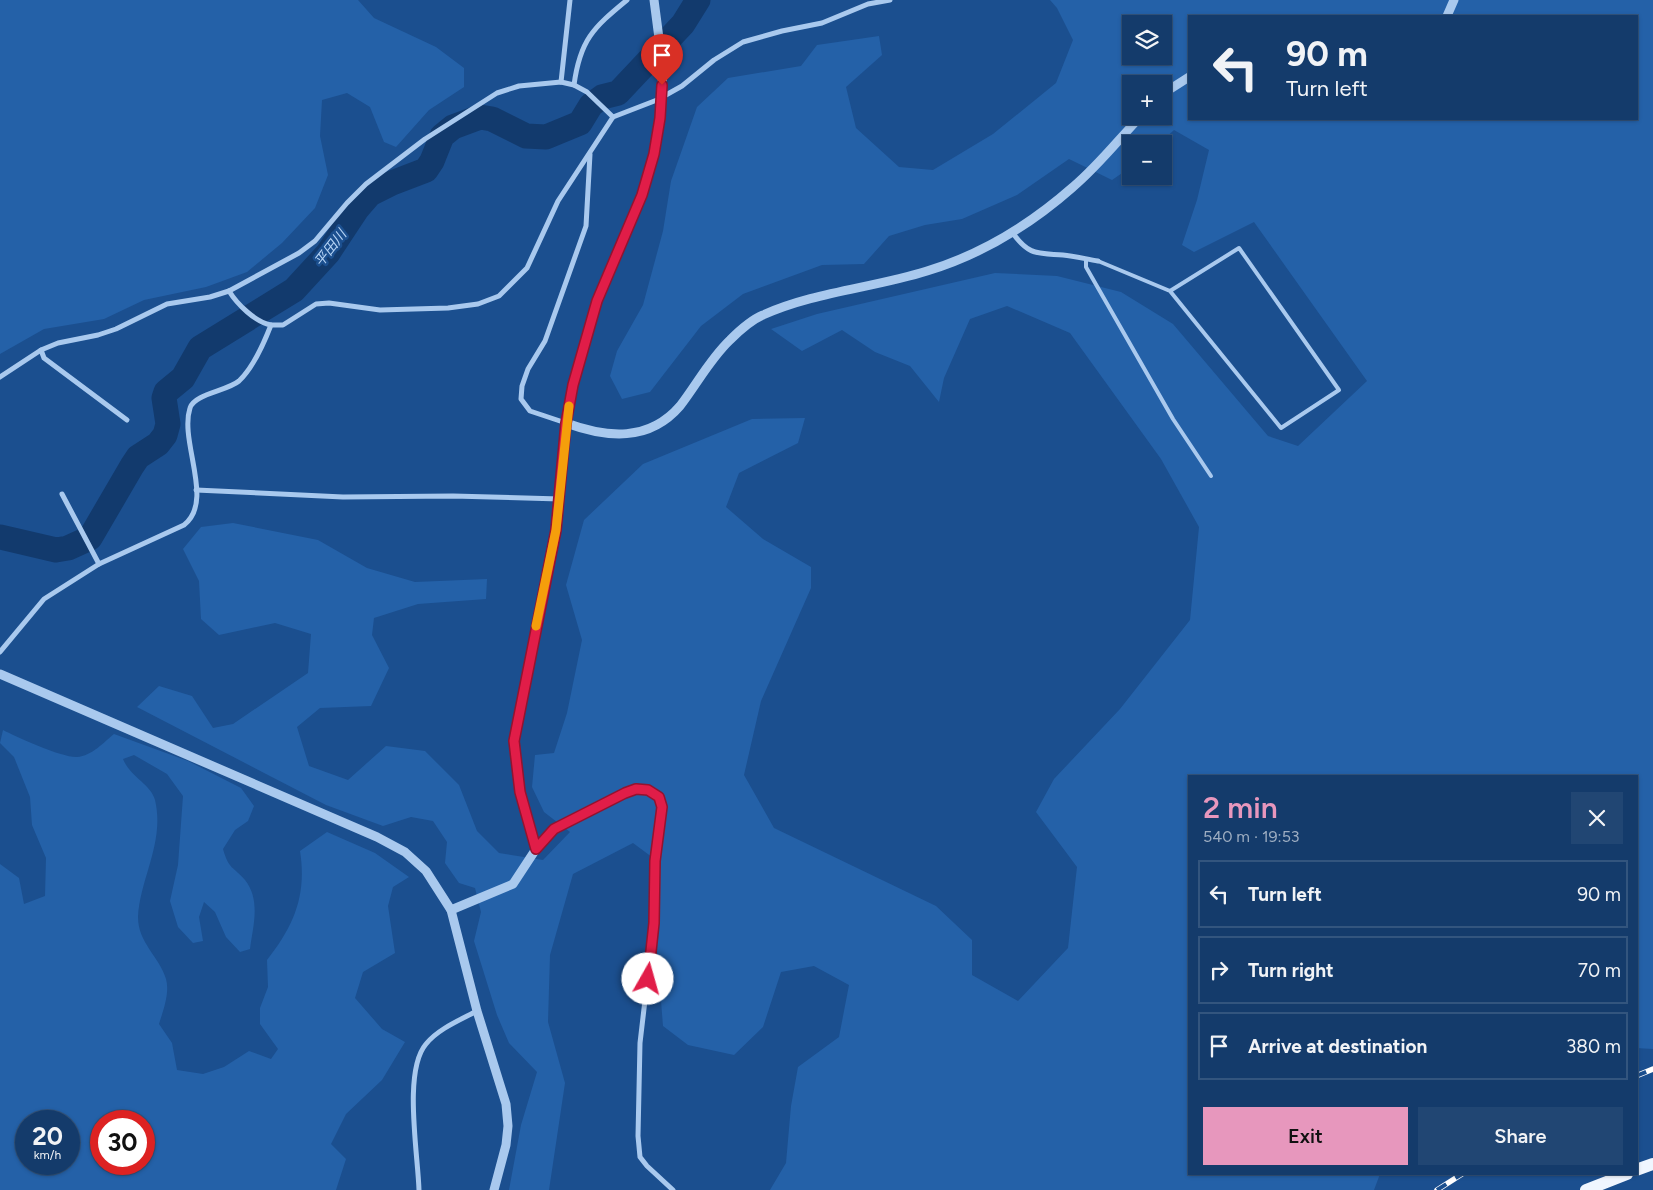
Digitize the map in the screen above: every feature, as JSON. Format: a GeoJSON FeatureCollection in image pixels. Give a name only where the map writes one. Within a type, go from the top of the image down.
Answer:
{"type":"FeatureCollection","features":[{"type":"Feature","properties":{"kind":"main road"},"geometry":{"type":"LineString","coordinates":[[1638,1169],[1653,1164]]}},
{"type":"Feature","properties":{"kind":"main road"},"geometry":{"type":"LineString","coordinates":[[1586,1190],[1625,1175]]}},
{"type":"Feature","properties":{"kind":"street"},"geometry":{"type":"LineString","coordinates":[[561,82],[570,0]]}},
{"type":"Feature","properties":{"kind":"street"},"geometry":{"type":"LineString","coordinates":[[574,84],[578,58],[589,35],[606,17],[627,0]]}},
{"type":"Feature","properties":{"kind":"street"},"geometry":{"type":"LineString","coordinates":[[536,849],[520,792],[514,741],[556,530],[566,423],[573,385],[604,285],[642,195],[654,154],[660,118],[663,68],[654,0]]}},
{"type":"Feature","properties":{"kind":"street"},"geometry":{"type":"LineString","coordinates":[[229,291],[263,324],[271,325],[283,325],[316,304],[329,303],[380,310],[448,308],[478,304],[500,296],[527,268],[558,201],[613,117],[656,100],[682,86],[714,60],[743,42],[782,31],[822,23],[868,4],[890,0]]}},
{"type":"Feature","properties":{"kind":"street"},"geometry":{"type":"LineString","coordinates":[[1447,15],[1454,0]]}},
{"type":"Feature","properties":{"kind":"street"},"geometry":{"type":"LineString","coordinates":[[1172,88],[1188,77]]}},
{"type":"Feature","properties":{"kind":"street"},"geometry":{"type":"LineString","coordinates":[[0,377],[41,350],[58,343],[98,335],[116,329],[167,304],[229,291],[315,241],[366,184],[425,139],[469,109],[497,93],[519,86],[561,82],[574,84],[587,92],[613,117]]}},
{"type":"Feature","properties":{"kind":"street"},"geometry":{"type":"LineString","coordinates":[[590,153],[586,226],[545,341],[528,369],[520,399],[530,411],[590,432],[605,435],[628,435],[646,430],[664,421],[680,406],[716,353],[740,330],[761,315],[796,302],[928,271],[964,257],[1012,232],[1075,186],[1133,125]]}},
{"type":"Feature","properties":{"kind":"street"},"geometry":{"type":"LineString","coordinates":[[1012,232],[1027,250],[1041,255],[1063,255],[1098,261]]}},
{"type":"Feature","properties":{"kind":"street"},"geometry":{"type":"LineString","coordinates":[[0,652],[44,599],[99,564],[184,525],[192,519],[196,510],[196,490],[188,429],[190,408],[193,402],[238,382],[246,373],[271,325]]}},
{"type":"Feature","properties":{"kind":"street"},"geometry":{"type":"LineString","coordinates":[[41,350],[44,358],[127,420]]}},
{"type":"Feature","properties":{"kind":"street"},"geometry":{"type":"LineString","coordinates":[[196,490],[343,497],[453,496],[560,499]]}},
{"type":"Feature","properties":{"kind":"street"},"geometry":{"type":"LineString","coordinates":[[62,494],[99,564]]}},
{"type":"Feature","properties":{"kind":"street"},"geometry":{"type":"LineString","coordinates":[[0,674],[368,833],[406,852],[426,871],[451,910],[477,1011],[500,1080],[507,1112],[506,1145],[494,1190]]}},
{"type":"Feature","properties":{"kind":"street"},"geometry":{"type":"LineString","coordinates":[[451,910],[513,884],[536,849],[554,829],[636,789],[648,790],[659,797],[662,807],[655,861],[654,923],[640,1043],[638,1136],[640,1157],[658,1178],[673,1190]]}},
{"type":"Feature","properties":{"kind":"street"},"geometry":{"type":"LineString","coordinates":[[419,1190],[413,1088],[414,1068],[419,1053],[427,1042],[449,1026],[477,1011]]}},
{"type":"Feature","properties":{"kind":"lane"},"geometry":{"type":"LineString","coordinates":[[1098,261],[1170,291],[1281,428],[1339,390],[1239,248],[1170,291]]}},
{"type":"Feature","properties":{"kind":"lane"},"geometry":{"type":"LineString","coordinates":[[1086,259],[1086,267],[1168,410],[1211,476]]}},
{"type":"Feature","properties":{"kind":"shaded area"},"geometry":{"type":"Polygon","coordinates":[[[0,0],[358,0],[374,18],[436,47],[464,68],[464,87],[429,110],[396,147],[384,142],[370,107],[347,93],[322,100],[320,136],[328,175],[315,208],[282,243],[247,272],[206,287],[144,300],[104,319],[44,329],[0,354],[0,0]]]}},
{"type":"Feature","properties":{"kind":"shaded area"},"geometry":{"type":"Polygon","coordinates":[[[1050,0],[1653,0],[1653,1049],[1638,1048],[1638,775],[1188,775],[1188,1175],[1380,1175],[1374,1190],[770,1190],[786,1163],[791,1106],[798,1067],[839,1037],[849,985],[814,966],[781,972],[763,1027],[734,1055],[688,1045],[663,1026],[657,950],[660,863],[633,843],[573,874],[550,955],[548,1022],[565,1083],[549,1190],[509,1190],[521,1125],[537,1072],[509,1043],[497,1015],[474,941],[481,912],[475,888],[459,883],[445,863],[447,842],[433,821],[411,817],[383,826],[326,805],[137,707],[159,686],[192,696],[213,728],[233,724],[308,673],[311,634],[275,623],[219,635],[201,619],[199,581],[183,549],[201,527],[233,523],[318,540],[367,568],[415,582],[487,579],[486,599],[418,604],[374,618],[372,635],[389,668],[371,706],[320,708],[297,727],[309,766],[348,780],[386,746],[425,751],[459,785],[477,831],[499,853],[543,860],[570,832],[544,812],[532,787],[535,755],[554,753],[567,713],[582,640],[566,585],[584,520],[643,464],[752,419],[805,418],[798,443],[739,473],[726,507],[763,539],[811,567],[811,588],[761,701],[744,775],[774,828],[936,906],[972,940],[972,975],[1018,1001],[1068,948],[1077,867],[1036,812],[1054,779],[1120,709],[1190,620],[1199,527],[1161,459],[1070,333],[1007,306],[970,319],[944,378],[939,402],[910,366],[875,352],[842,330],[802,351],[771,329],[817,314],[995,273],[1057,276],[1121,292],[1173,324],[1268,436],[1298,446],[1367,381],[1254,222],[1194,252],[1182,245],[1197,200],[1209,150],[1174,130],[1169,135],[1122,135],[1122,173],[1112,180],[1069,159],[1017,195],[962,219],[925,225],[889,236],[864,264],[822,265],[743,294],[701,326],[650,392],[622,399],[610,376],[617,351],[643,305],[663,231],[671,181],[697,107],[728,78],[801,66],[817,45],[879,36],[882,55],[846,87],[856,128],[899,167],[933,170],[993,134],[1056,83],[1073,40],[1057,8],[1050,0]]]}},
{"type":"Feature","properties":{"kind":"shaded area"},"geometry":{"type":"Polygon","coordinates":[[[3,730],[51,751],[77,757],[93,751],[114,734],[188,761],[241,788],[254,806],[248,821],[235,830],[223,849],[229,864],[245,880],[253,896],[255,913],[250,949],[240,952],[226,937],[215,912],[204,902],[199,917],[203,941],[193,943],[178,927],[170,901],[178,865],[183,796],[167,774],[134,755],[123,759],[130,771],[153,794],[155,800],[157,831],[155,845],[143,888],[138,917],[141,934],[159,963],[166,979],[167,996],[159,1024],[172,1043],[177,1070],[203,1074],[224,1067],[249,1051],[271,1059],[278,1049],[260,1024],[260,1008],[268,987],[267,960],[285,935],[300,896],[302,867],[300,851],[327,832],[375,853],[409,877],[393,887],[388,906],[395,953],[363,972],[355,998],[382,1029],[405,1042],[382,1080],[346,1114],[331,1144],[346,1159],[336,1190],[0,1190],[0,864],[19,878],[24,904],[45,896],[46,858],[32,825],[30,797],[14,757],[0,743],[3,730]]]}},
{"type":"Feature","properties":{"kind":"waterway","name":"平田川"},"geometry":{"type":"LineString","coordinates":[[0,537],[56,550],[68,548],[90,538],[138,457],[158,444],[165,435],[168,424],[164,398],[166,392],[183,378],[200,348],[294,290],[328,253],[357,209],[370,194],[426,170],[432,161],[442,136],[453,127],[480,117],[492,119],[526,136],[546,137],[580,123],[591,105],[602,97],[618,93],[683,24],[698,0]]}},
{"type":"Feature","properties":{"kind":"railway"},"geometry":{"type":"LineString","coordinates":[[1638,1075],[1653,1069]]}},
{"type":"Feature","properties":{"kind":"railway"},"geometry":{"type":"LineString","coordinates":[[1437,1190],[1460,1175]]}},
{"type":"Feature","properties":{"kind":"slow traffic"},"geometry":{"type":"LineString","coordinates":[[536,626],[559,513],[569,406]]}},
{"type":"Feature","properties":{"kind":"route"},"geometry":{"type":"LineString","coordinates":[[648,979],[654,923],[655,861],[662,807],[659,797],[648,790],[636,789],[625,793],[554,829],[536,849],[530,834],[520,792],[514,741],[559,513],[566,423],[573,385],[597,301],[642,195],[654,154],[660,118],[662,85]]}}]}
